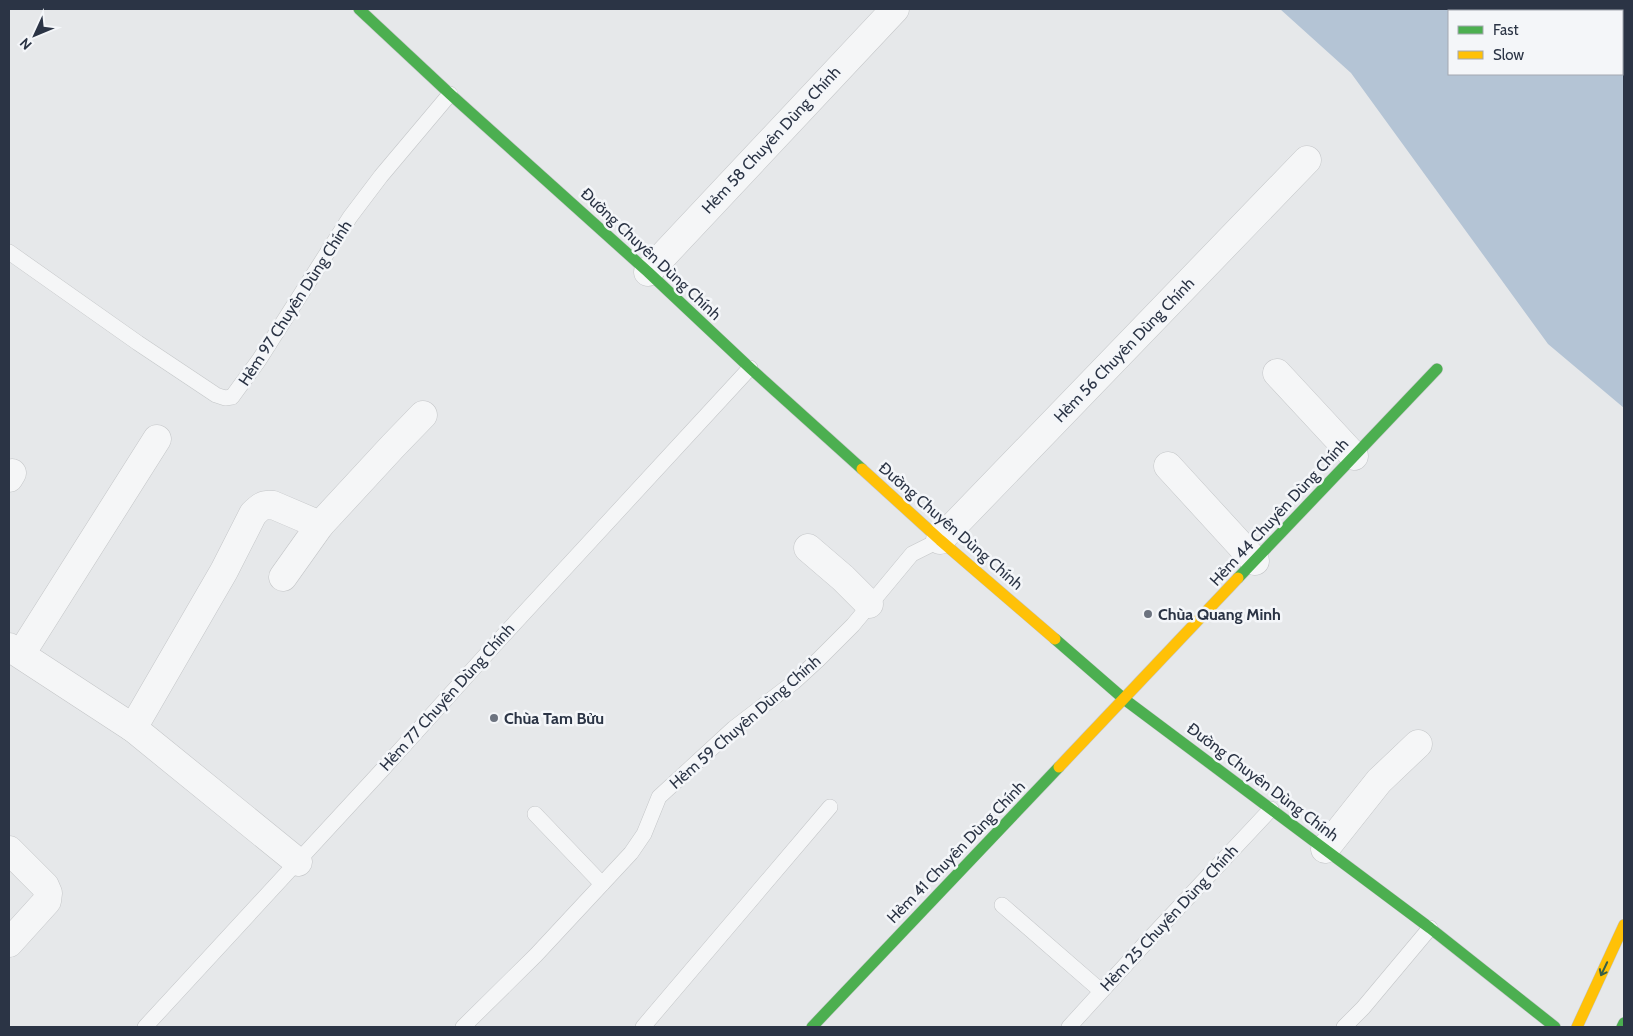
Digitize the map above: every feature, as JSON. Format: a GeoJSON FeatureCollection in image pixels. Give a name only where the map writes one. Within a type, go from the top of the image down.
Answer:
{"type":"FeatureCollection","features":[{"type":"Feature","properties":{"kind":"street","name":"Đường Chuyên Dùng Chính"},"geometry":{"type":"LineString","coordinates":[[360,9],[450,94],[648,272],[750,368],[940,540],[1124,699],[1430,928],[1555,1027]]}},
{"type":"Feature","properties":{"kind":"street","name":"Hẻm 58 Chuyên Dùng Chính"},"geometry":{"type":"LineString","coordinates":[[648,272],[895,9]]}},
{"type":"Feature","properties":{"kind":"street","name":"Hẻm 56 Chuyên Dùng Chính"},"geometry":{"type":"LineString","coordinates":[[940,540],[1307,160]]}},
{"type":"Feature","properties":{"kind":"street","name":"Hẻm 44 Chuyên Dùng Chính"},"geometry":{"type":"LineString","coordinates":[[1124,699],[1437,369]]}},
{"type":"Feature","properties":{"kind":"street"},"geometry":{"type":"LineString","coordinates":[[1276,373],[1354,456]]}},
{"type":"Feature","properties":{"kind":"street"},"geometry":{"type":"LineString","coordinates":[[283,576],[320,525],[423,415]]}},
{"type":"Feature","properties":{"kind":"street"},"geometry":{"type":"LineString","coordinates":[[157,439],[15,651],[132,728],[298,862]]}},
{"type":"Feature","properties":{"kind":"street"},"geometry":{"type":"LineString","coordinates":[[1168,466],[1255,560]]}},
{"type":"Feature","properties":{"kind":"street"},"geometry":{"type":"LineString","coordinates":[[132,728],[224,571],[253,514],[265,504],[273,505],[320,525]]}},
{"type":"Feature","properties":{"kind":"street"},"geometry":{"type":"LineString","coordinates":[[808,548],[869,604]]}},
{"type":"Feature","properties":{"kind":"street","name":"Hẻm 41 Chuyên Dùng Chính"},"geometry":{"type":"LineString","coordinates":[[812,1027],[1124,699]]}},
{"type":"Feature","properties":{"kind":"street"},"geometry":{"type":"LineString","coordinates":[[1325,849],[1379,781],[1418,744]]}},
{"type":"Feature","properties":{"kind":"street"},"geometry":{"type":"LineString","coordinates":[[9,850],[45,886],[48,893],[47,901],[9,944]]}},
{"type":"Feature","properties":{"kind":"street"},"geometry":{"type":"LineString","coordinates":[[1577,1027],[1624,925]]}},
{"type":"Feature","properties":{"kind":"street"},"geometry":{"type":"LineString","coordinates":[[1622,1027],[1624,1023]]}},
{"type":"Feature","properties":{"kind":"lane","name":"Hẻm 97 Chuyên Dùng Chính"},"geometry":{"type":"LineString","coordinates":[[9,252],[138,343],[216,395],[226,398],[232,397],[259,360],[350,217],[381,176],[450,94]]}},
{"type":"Feature","properties":{"kind":"lane","name":"Hẻm 77 Chuyên Dùng Chính"},"geometry":{"type":"LineString","coordinates":[[145,1027],[750,368]]}},
{"type":"Feature","properties":{"kind":"lane","name":"Hẻm 59 Chuyên Dùng Chính"},"geometry":{"type":"LineString","coordinates":[[463,1027],[536,955],[631,853],[644,834],[659,797],[734,728],[794,682],[820,659],[912,554],[940,540]]}},
{"type":"Feature","properties":{"kind":"lane"},"geometry":{"type":"LineString","coordinates":[[643,1027],[830,808]]}},
{"type":"Feature","properties":{"kind":"lane","name":"Hẻm 25 Chuyên Dùng Chính"},"geometry":{"type":"LineString","coordinates":[[1069,1027],[1270,809]]}},
{"type":"Feature","properties":{"kind":"lane"},"geometry":{"type":"LineString","coordinates":[[535,814],[602,884]]}},
{"type":"Feature","properties":{"kind":"lane"},"geometry":{"type":"LineString","coordinates":[[1002,905],[1101,991]]}},
{"type":"Feature","properties":{"kind":"lane"},"geometry":{"type":"LineString","coordinates":[[1344,1027],[1363,1008],[1430,928]]}},
{"type":"Feature","properties":{"kind":"water"},"geometry":{"type":"Polygon","coordinates":[[[1280,9],[1624,9],[1624,408],[1548,344],[1351,73],[1280,9]]]}},
{"type":"Feature","properties":{"kind":"traffic: fast"},"geometry":{"type":"LineString","coordinates":[[359,9],[862,469]]}},
{"type":"Feature","properties":{"kind":"traffic: fast"},"geometry":{"type":"LineString","coordinates":[[1238,578],[1437,369]]}},
{"type":"Feature","properties":{"kind":"traffic: fast"},"geometry":{"type":"LineString","coordinates":[[1055,639],[1124,699],[1430,928],[1555,1027]]}},
{"type":"Feature","properties":{"kind":"traffic: fast"},"geometry":{"type":"LineString","coordinates":[[812,1027],[1059,767]]}},
{"type":"Feature","properties":{"kind":"traffic: fast"},"geometry":{"type":"LineString","coordinates":[[1622,1027],[1624,1023]]}},
{"type":"Feature","properties":{"kind":"traffic: slow"},"geometry":{"type":"LineString","coordinates":[[862,469],[940,540],[1055,639]]}},
{"type":"Feature","properties":{"kind":"traffic: slow"},"geometry":{"type":"LineString","coordinates":[[1059,767],[1238,578]]}},
{"type":"Feature","properties":{"kind":"traffic: slow"},"geometry":{"type":"LineString","coordinates":[[1577,1027],[1624,925]]}},
{"type":"Feature","properties":{"kind":"place","name":"Chùa Quang Minh"},"geometry":{"type":"Point","coordinates":[1148,614]}},
{"type":"Feature","properties":{"kind":"place","name":"Chùa Tam Bửu"},"geometry":{"type":"Point","coordinates":[494,718]}}]}
